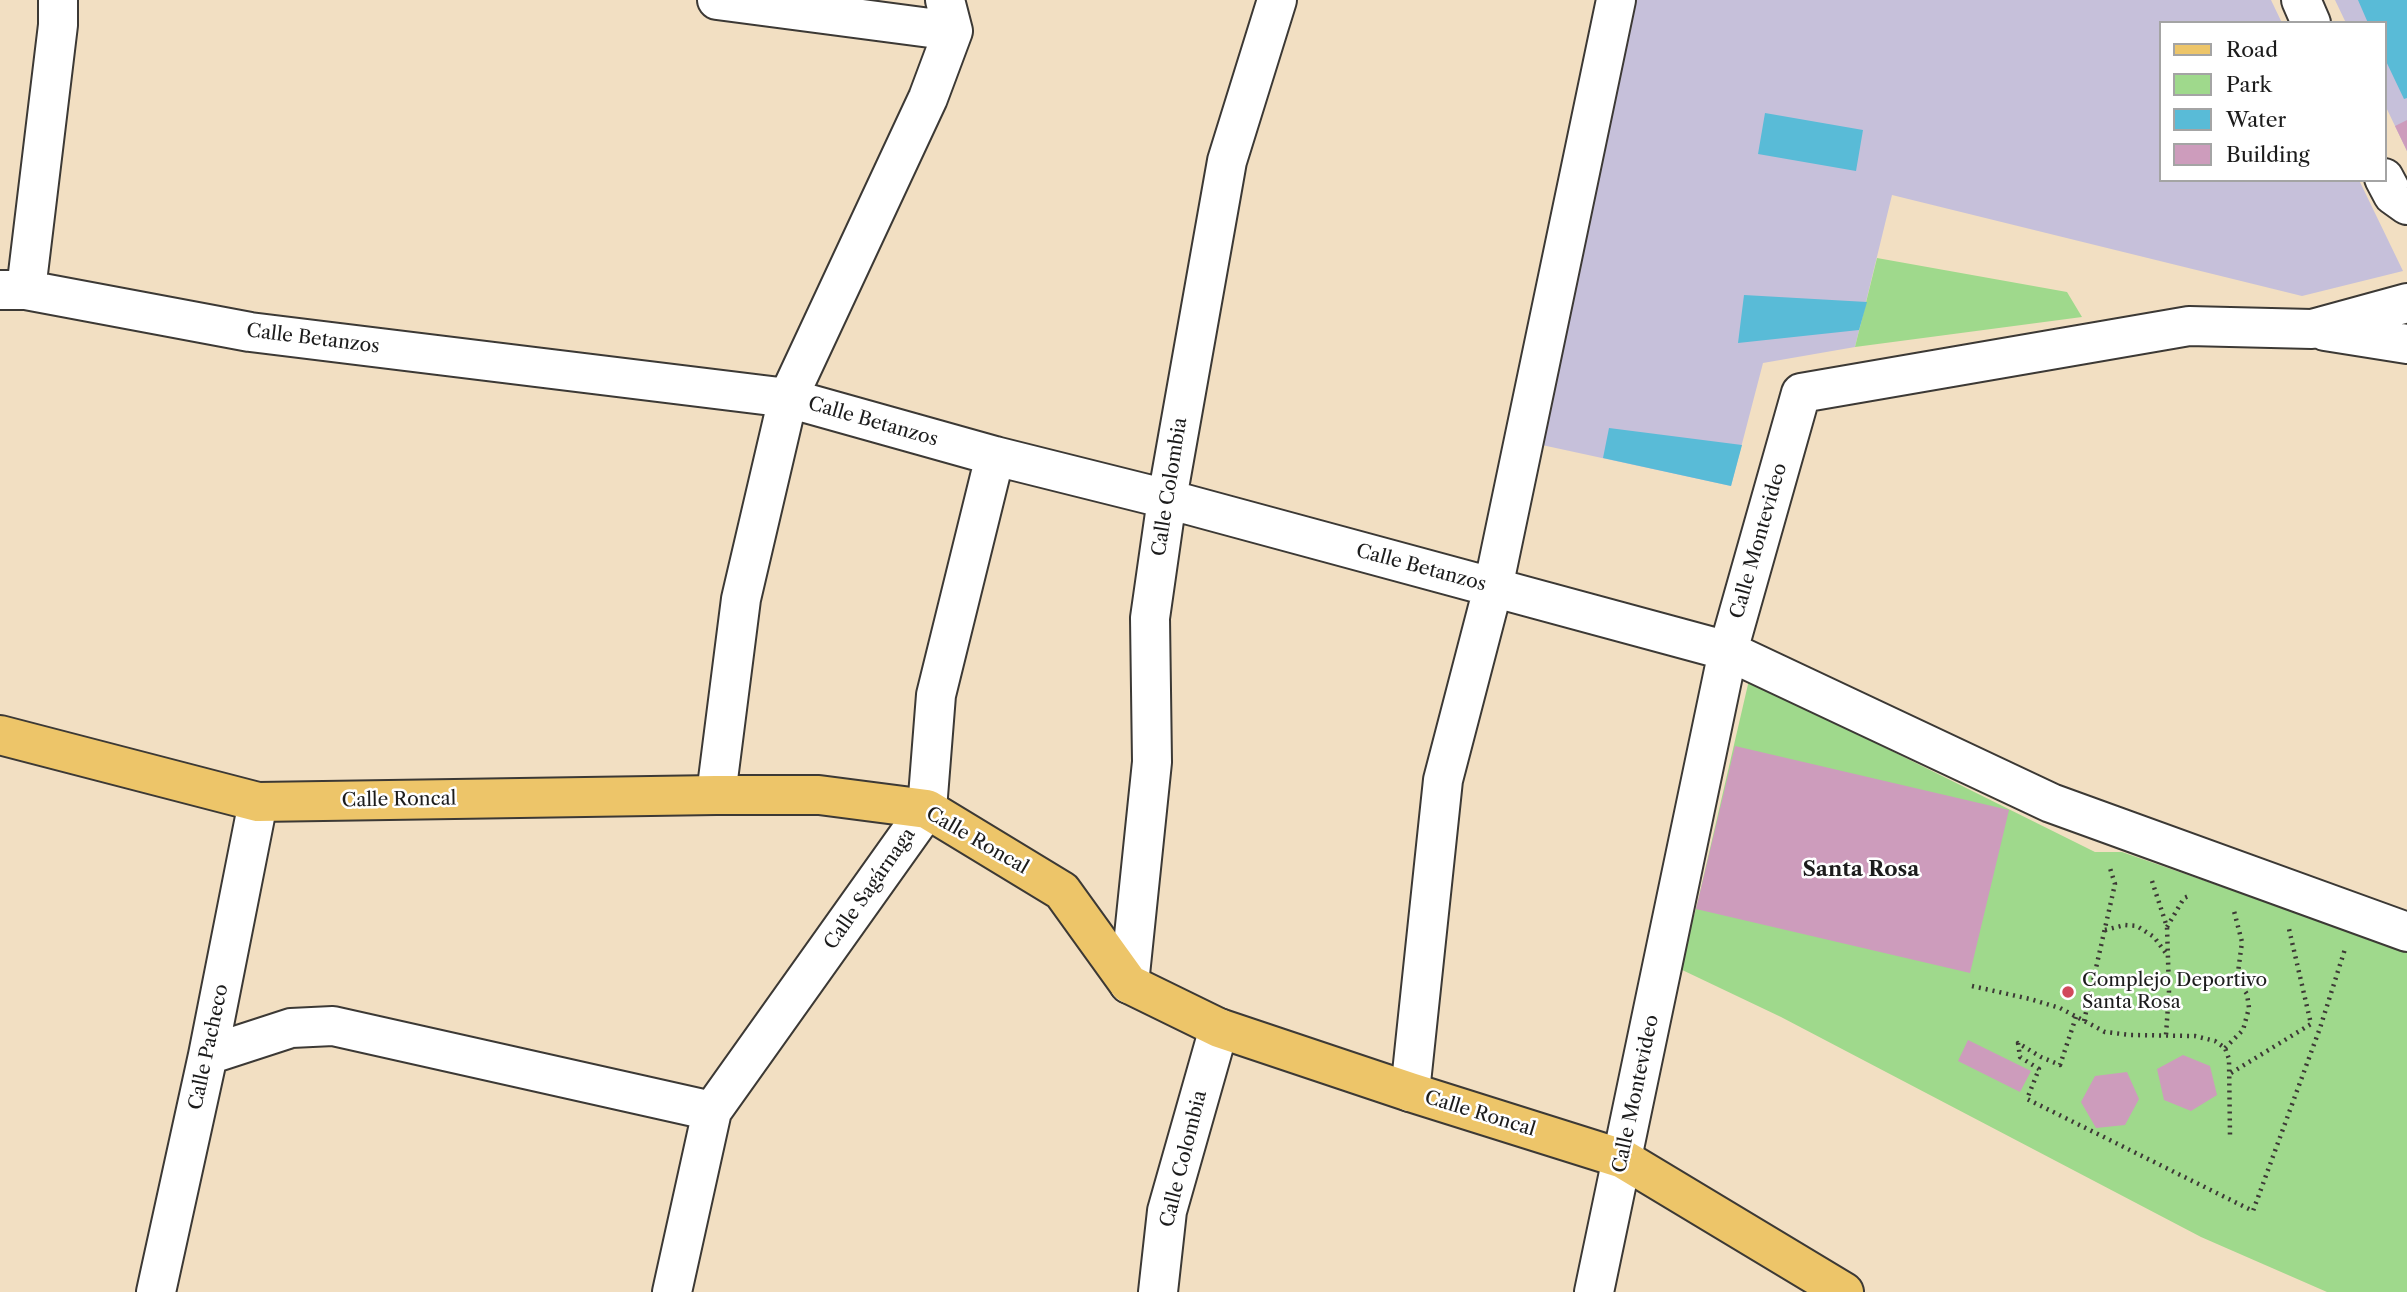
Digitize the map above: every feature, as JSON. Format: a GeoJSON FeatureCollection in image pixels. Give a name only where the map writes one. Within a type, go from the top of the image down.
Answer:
{"type":"FeatureCollection","features":[{"type":"Feature","properties":{"kind":"main road","name":"Calle Roncal"},"geometry":{"type":"LineString","coordinates":[[0,735],[258,802],[819,795],[927,809],[1062,891],[1129,984],[1219,1028],[1623,1159],[1844,1292]]}},
{"type":"Feature","properties":{"kind":"street"},"geometry":{"type":"LineString","coordinates":[[13,290],[58,25],[58,0]]}},
{"type":"Feature","properties":{"kind":"street"},"geometry":{"type":"LineString","coordinates":[[716,795],[741,599],[788,398],[929,98],[949,16],[717,0]]}},
{"type":"Feature","properties":{"kind":"street","name":"Calle Colombia"},"geometry":{"type":"LineString","coordinates":[[1129,984],[1152,762],[1150,618],[1167,499],[1227,160],[1277,0]]}},
{"type":"Feature","properties":{"kind":"street"},"geometry":{"type":"LineString","coordinates":[[1410,1092],[1443,780],[1493,588],[1616,0]]}},
{"type":"Feature","properties":{"kind":"street"},"geometry":{"type":"LineString","coordinates":[[2301,0],[2310,21]]}},
{"type":"Feature","properties":{"kind":"street"},"geometry":{"type":"LineString","coordinates":[[2386,182],[2393,195],[2407,205]]}},
{"type":"Feature","properties":{"kind":"street","name":"Calle Betanzos"},"geometry":{"type":"LineString","coordinates":[[13,290],[250,332],[788,398],[995,456],[1167,499],[1728,651],[2051,803],[2407,932]]}},
{"type":"Feature","properties":{"kind":"street","name":"Calle Montevideo"},"geometry":{"type":"LineString","coordinates":[[1594,1292],[1728,651],[1801,393],[2189,326],[2312,330],[2407,303]]}},
{"type":"Feature","properties":{"kind":"street"},"geometry":{"type":"LineString","coordinates":[[2312,330],[2407,344]]}},
{"type":"Feature","properties":{"kind":"street","name":"Calle Sagárnaga"},"geometry":{"type":"LineString","coordinates":[[672,1292],[712,1111],[927,809],[936,695],[995,456]]}},
{"type":"Feature","properties":{"kind":"street","name":"Calle Pacheco"},"geometry":{"type":"LineString","coordinates":[[156,1292],[208,1055],[258,802]]}},
{"type":"Feature","properties":{"kind":"street"},"geometry":{"type":"LineString","coordinates":[[208,1055],[291,1028],[333,1026],[712,1111]]}},
{"type":"Feature","properties":{"kind":"street","name":"Calle Colombia"},"geometry":{"type":"LineString","coordinates":[[1158,1292],[1167,1211],[1219,1028]]}},
{"type":"Feature","properties":{"kind":"path"},"geometry":{"type":"LineString","coordinates":[[2084,1021],[2115,884],[2098,820]]}},
{"type":"Feature","properties":{"kind":"path"},"geometry":{"type":"LineString","coordinates":[[2149,870],[2167,927],[2169,990],[2166,1035]]}},
{"type":"Feature","properties":{"kind":"path"},"geometry":{"type":"LineString","coordinates":[[2167,927],[2184,898],[2193,894]]}},
{"type":"Feature","properties":{"kind":"path"},"geometry":{"type":"LineString","coordinates":[[2225,1048],[2243,1030],[2249,1009],[2247,994],[2237,980],[2242,942],[2231,905]]}},
{"type":"Feature","properties":{"kind":"path"},"geometry":{"type":"LineString","coordinates":[[2231,1073],[2311,1024],[2286,917]]}},
{"type":"Feature","properties":{"kind":"path"},"geometry":{"type":"LineString","coordinates":[[2105,930],[2125,925],[2137,926],[2154,937],[2169,956]]}},
{"type":"Feature","properties":{"kind":"path"},"geometry":{"type":"LineString","coordinates":[[2076,1017],[2060,1065],[2018,1043],[2020,1057],[2039,1069],[2027,1099],[2253,1211],[2348,942]]}},
{"type":"Feature","properties":{"kind":"path"},"geometry":{"type":"LineString","coordinates":[[1972,986],[2060,1008],[2105,1032],[2195,1036],[2216,1041],[2225,1048],[2231,1073],[2230,1135]]}},
{"type":"Feature","properties":{"kind":"shaded area"},"geometry":{"type":"Polygon","coordinates":[[[1634,0],[2271,0],[2281,21],[2158,21],[2158,182],[2360,182],[2403,271],[2302,296],[1892,195],[1855,347],[1763,363],[1731,486],[1542,445],[1634,0]]]}},
{"type":"Feature","properties":{"kind":"shaded area"},"geometry":{"type":"Polygon","coordinates":[[[2335,0],[2407,0],[2407,151],[2386,107],[2386,21],[2345,21],[2335,0]]]}},
{"type":"Feature","properties":{"kind":"green space"},"geometry":{"type":"Polygon","coordinates":[[[1877,258],[2067,292],[2082,317],[1855,347],[1877,258]]]}},
{"type":"Feature","properties":{"kind":"green space","name":"Complejo Deportivo Santa Rosa"},"geometry":{"type":"Polygon","coordinates":[[[1749,680],[2095,852],[2122,852],[2407,951],[2407,1292],[2327,1292],[2201,1237],[1781,1017],[1678,968],[1696,909],[1749,680]]]}},
{"type":"Feature","properties":{"kind":"water"},"geometry":{"type":"Polygon","coordinates":[[[2358,0],[2407,0],[2407,98],[2404,99],[2386,61],[2386,21],[2367,21],[2358,0]]]}},
{"type":"Feature","properties":{"kind":"water"},"geometry":{"type":"Polygon","coordinates":[[[1765,113],[1863,130],[1856,171],[1758,154],[1765,113]]]}},
{"type":"Feature","properties":{"kind":"water"},"geometry":{"type":"Polygon","coordinates":[[[1744,295],[1867,302],[1859,330],[1738,343],[1744,295]]]}},
{"type":"Feature","properties":{"kind":"water"},"geometry":{"type":"Polygon","coordinates":[[[1609,428],[1742,445],[1731,486],[1603,458],[1609,428]]]}},
{"type":"Feature","properties":{"kind":"building"},"geometry":{"type":"Polygon","coordinates":[[[2407,120],[2407,151],[2395,126],[2407,120]]]}},
{"type":"Feature","properties":{"kind":"building"},"geometry":{"type":"Polygon","coordinates":[[[1735,746],[2009,810],[1970,973],[1696,909],[1735,746]]]}},
{"type":"Feature","properties":{"kind":"building"},"geometry":{"type":"Polygon","coordinates":[[[1968,1040],[2031,1071],[2020,1092],[1958,1061],[1968,1040]]]}},
{"type":"Feature","properties":{"kind":"building"},"geometry":{"type":"Polygon","coordinates":[[[2183,1055],[2210,1066],[2217,1095],[2191,1111],[2164,1100],[2157,1069],[2183,1055]]]}},
{"type":"Feature","properties":{"kind":"building"},"geometry":{"type":"Polygon","coordinates":[[[2127,1072],[2139,1099],[2125,1125],[2096,1128],[2081,1102],[2095,1076],[2127,1072]]]}},
{"type":"Feature","properties":{"kind":"place","name":"Complejo Deportivo Santa Rosa"},"geometry":{"type":"Point","coordinates":[2068,992]}},
{"type":"Feature","properties":{"kind":"district","name":"Santa Rosa"},"geometry":{"type":"Point","coordinates":[1861,870]}}]}
